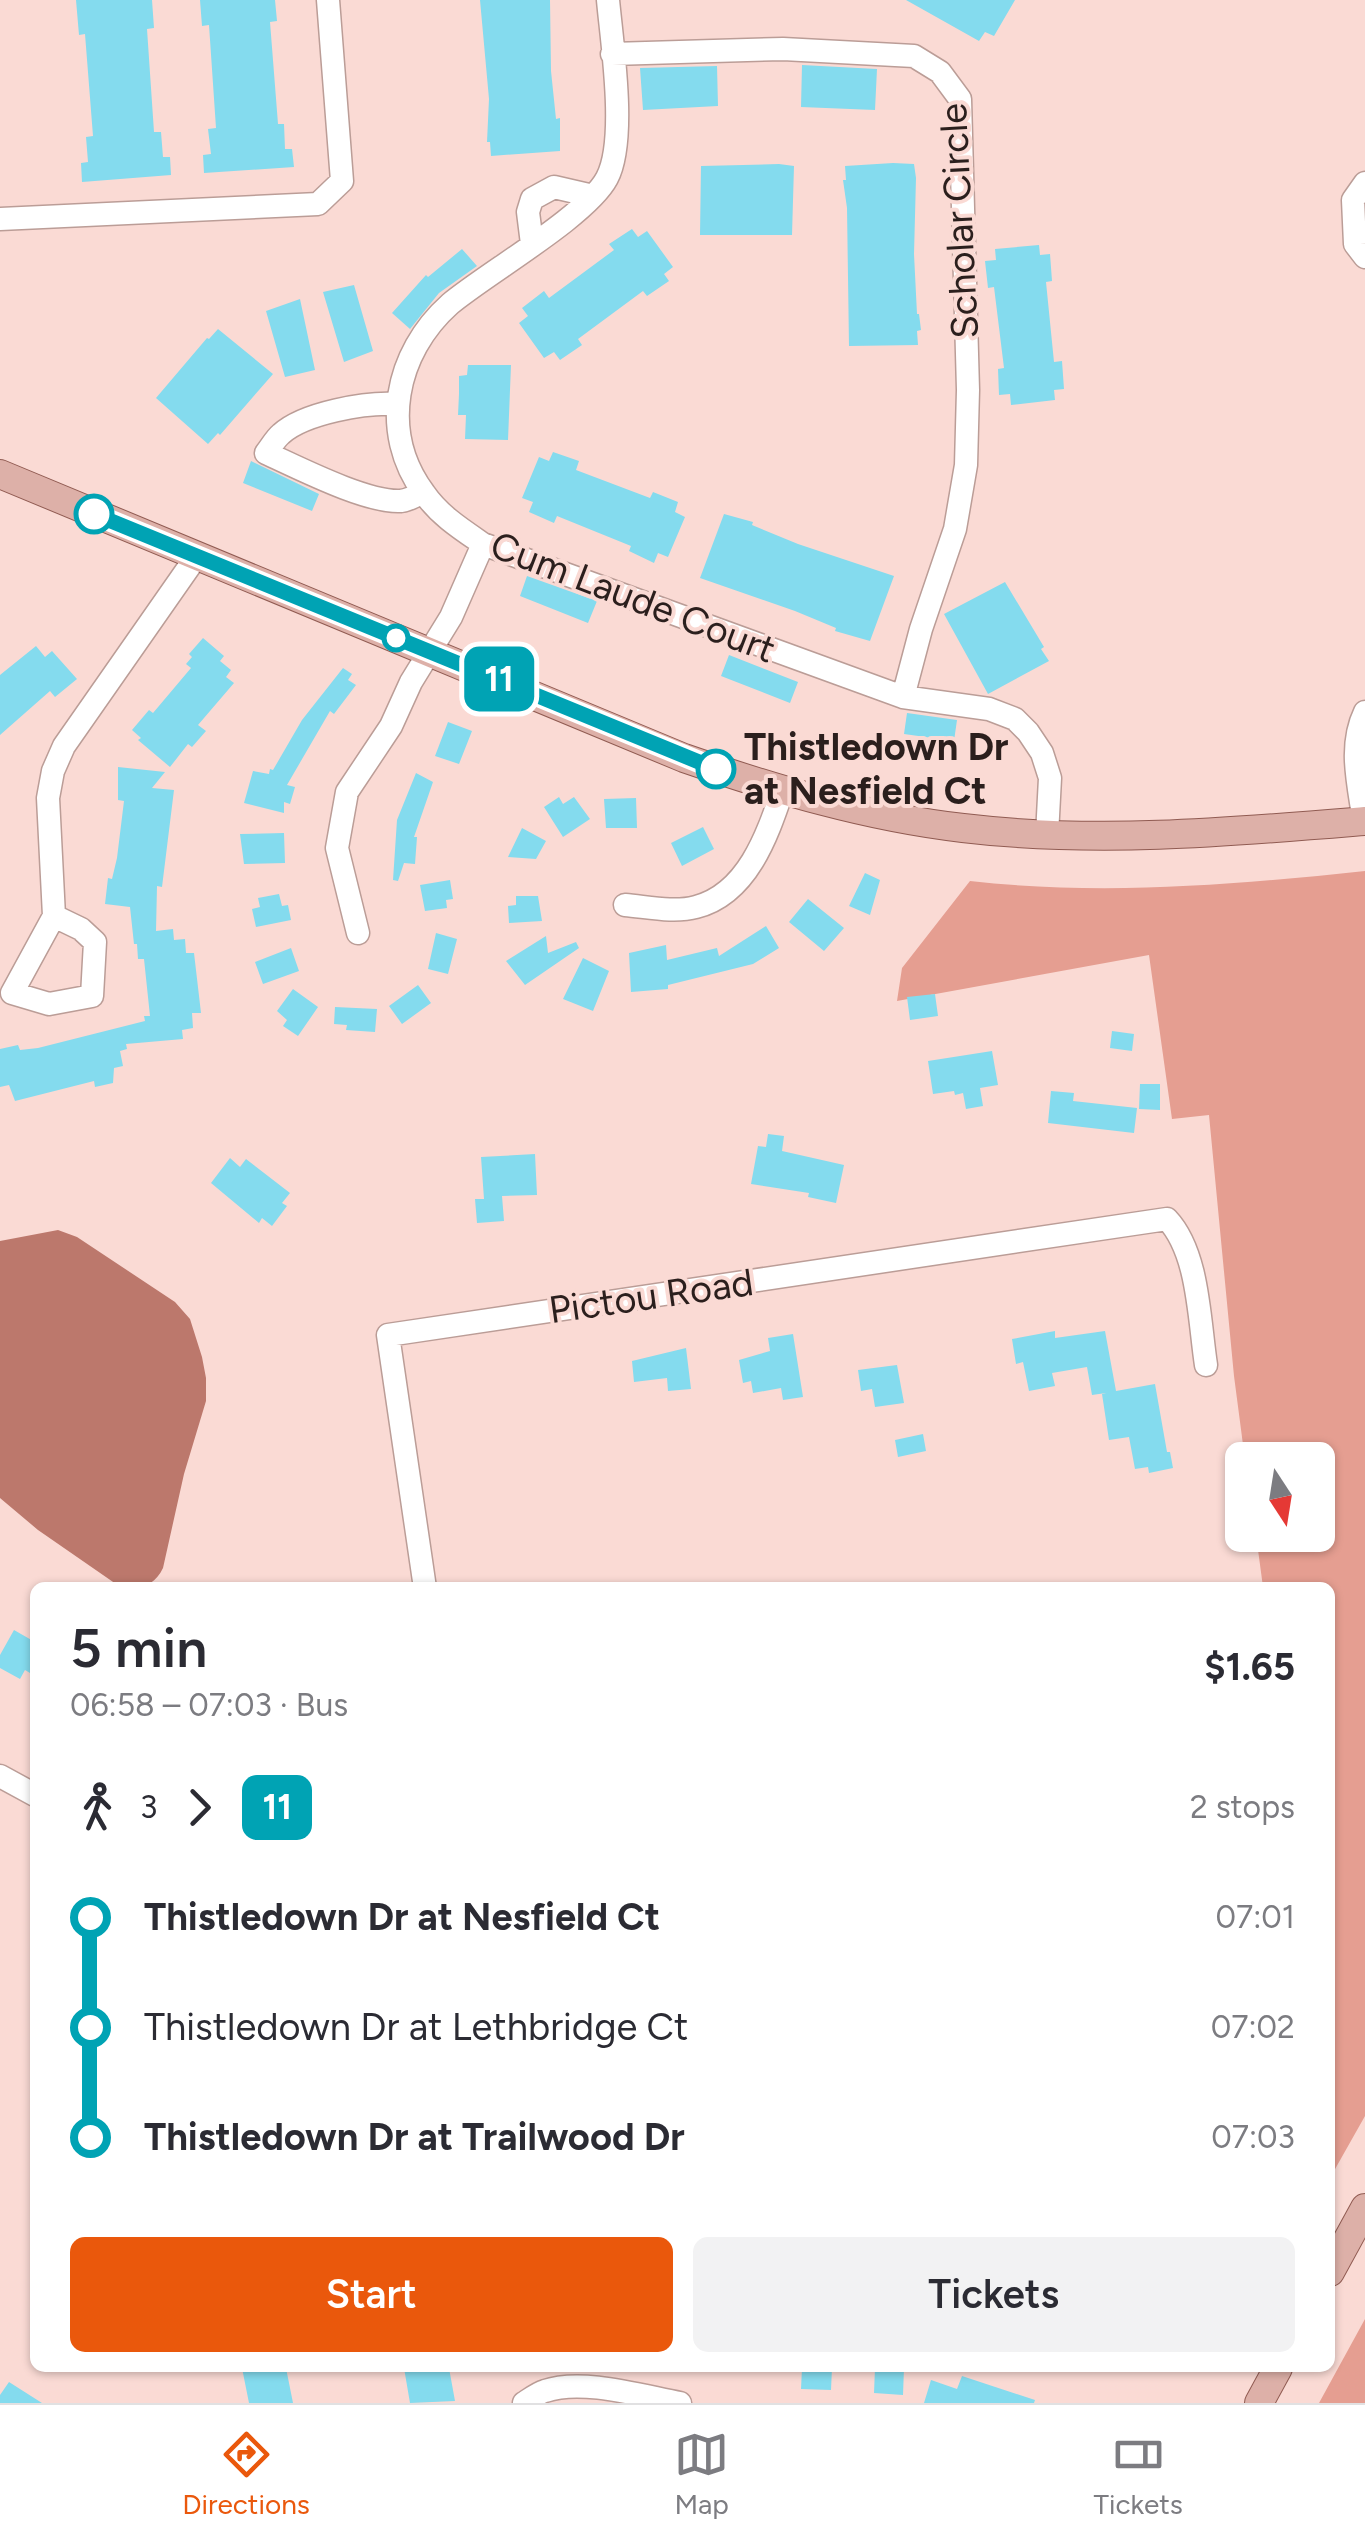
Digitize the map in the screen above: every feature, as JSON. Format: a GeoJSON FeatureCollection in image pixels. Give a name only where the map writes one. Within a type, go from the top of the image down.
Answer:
{"type":"FeatureCollection","features":[{"type":"Feature","properties":{"kind":"main road"},"geometry":{"type":"LineString","coordinates":[[0,474],[684,758],[782,792],[961,828],[1046,835],[1185,835],[1364,822]]}},
{"type":"Feature","properties":{"kind":"main road"},"geometry":{"type":"LineString","coordinates":[[1335,2263],[1365,2208]]}},
{"type":"Feature","properties":{"kind":"main road"},"geometry":{"type":"LineString","coordinates":[[1259,2403],[1276,2372]]}},
{"type":"Feature","properties":{"kind":"street"},"geometry":{"type":"LineString","coordinates":[[0,218],[318,204],[342,181],[328,0]]}},
{"type":"Feature","properties":{"kind":"street","name":"Cum Laude Court"},"geometry":{"type":"LineString","coordinates":[[608,0],[617,134],[607,178],[593,196],[435,317],[406,367],[396,404],[402,449],[423,492],[449,521],[483,544],[903,697],[989,709],[1014,719],[1042,753],[1050,778],[1046,835]]}},
{"type":"Feature","properties":{"kind":"street","name":"Scholar Circle"},"geometry":{"type":"LineString","coordinates":[[612,54],[782,49],[914,56],[940,72],[960,100],[968,372],[966,466],[955,528],[920,629],[903,697]]}},
{"type":"Feature","properties":{"kind":"street"},"geometry":{"type":"LineString","coordinates":[[1365,183],[1353,200],[1356,244],[1365,257]]}},
{"type":"Feature","properties":{"kind":"street"},"geometry":{"type":"LineString","coordinates":[[532,244],[528,212],[532,199],[554,187],[593,196]]}},
{"type":"Feature","properties":{"kind":"street"},"geometry":{"type":"LineString","coordinates":[[396,404],[371,402],[306,420],[282,432],[266,453],[384,500],[404,501],[423,492]]}},
{"type":"Feature","properties":{"kind":"street"},"geometry":{"type":"LineString","coordinates":[[358,932],[337,848],[347,792],[392,726],[429,651],[452,617],[483,544]]}},
{"type":"Feature","properties":{"kind":"street"},"geometry":{"type":"LineString","coordinates":[[54,916],[48,798],[54,771],[64,746],[196,557]]}},
{"type":"Feature","properties":{"kind":"street"},"geometry":{"type":"LineString","coordinates":[[1364,822],[1360,736],[1365,712]]}},
{"type":"Feature","properties":{"kind":"street"},"geometry":{"type":"LineString","coordinates":[[626,905],[698,907],[732,888],[755,858],[782,792]]}},
{"type":"Feature","properties":{"kind":"street","name":"Pictou Road"},"geometry":{"type":"LineString","coordinates":[[424,1582],[388,1335],[1167,1219],[1181,1234],[1189,1256],[1206,1366]]}},
{"type":"Feature","properties":{"kind":"street"},"geometry":{"type":"LineString","coordinates":[[0,1776],[30,1792]]}},
{"type":"Feature","properties":{"kind":"street"},"geometry":{"type":"LineString","coordinates":[[524,2403],[544,2391],[565,2388],[610,2390],[680,2403]]}},
{"type":"Feature","properties":{"kind":"shaded area"},"geometry":{"type":"Polygon","coordinates":[[[1365,871],[1365,2116],[1335,2169],[1335,1582],[1262,1582],[1258,1552],[1335,1552],[1335,1442],[1243,1442],[1209,1115],[1172,1119],[1149,955],[897,1001],[902,968],[970,881],[1069,888],[1168,887],[1365,871]]]}},
{"type":"Feature","properties":{"kind":"shaded area"},"geometry":{"type":"Polygon","coordinates":[[[58,1230],[77,1237],[175,1302],[190,1319],[202,1357],[206,1401],[184,1474],[163,1568],[151,1582],[113,1582],[38,1530],[0,1498],[0,1241],[58,1230]]]}},
{"type":"Feature","properties":{"kind":"shaded area"},"geometry":{"type":"Polygon","coordinates":[[[1365,2319],[1365,2403],[1319,2403],[1365,2319]]]}},
{"type":"Feature","properties":{"kind":"building"},"geometry":{"type":"Polygon","coordinates":[[[76,0],[152,0],[154,28],[147,29],[154,132],[161,132],[163,157],[170,157],[171,175],[82,182],[81,163],[88,162],[86,137],[93,136],[85,34],[79,35],[76,0]]]}},
{"type":"Feature","properties":{"kind":"building"},"geometry":{"type":"Polygon","coordinates":[[[200,0],[275,0],[277,21],[270,22],[278,124],[284,124],[285,149],[292,149],[294,167],[204,173],[203,155],[211,154],[208,129],[216,128],[209,25],[202,26],[200,0]]]}},
{"type":"Feature","properties":{"kind":"building"},"geometry":{"type":"Polygon","coordinates":[[[480,0],[550,0],[551,71],[556,119],[560,118],[560,151],[491,156],[487,142],[489,99],[480,0]]]}},
{"type":"Feature","properties":{"kind":"building"},"geometry":{"type":"Polygon","coordinates":[[[906,0],[1015,0],[994,36],[985,32],[979,41],[906,0]]]}},
{"type":"Feature","properties":{"kind":"building"},"geometry":{"type":"Polygon","coordinates":[[[802,65],[877,69],[875,110],[801,107],[802,65]]]}},
{"type":"Feature","properties":{"kind":"building"},"geometry":{"type":"Polygon","coordinates":[[[717,66],[718,106],[643,110],[640,68],[717,66]]]}},
{"type":"Feature","properties":{"kind":"building"},"geometry":{"type":"Polygon","coordinates":[[[914,164],[916,178],[914,254],[921,330],[917,331],[918,345],[849,346],[845,166],[914,164]]]}},
{"type":"Feature","properties":{"kind":"building"},"geometry":{"type":"Polygon","coordinates":[[[701,166],[794,166],[792,235],[700,235],[701,166]]]}},
{"type":"Feature","properties":{"kind":"building"},"geometry":{"type":"Polygon","coordinates":[[[632,229],[638,237],[647,231],[673,267],[664,274],[669,281],[647,296],[643,291],[578,339],[582,345],[560,360],[554,352],[544,358],[519,323],[528,316],[522,308],[544,291],[549,298],[614,250],[609,244],[632,229]]]}},
{"type":"Feature","properties":{"kind":"building"},"geometry":{"type":"Polygon","coordinates":[[[1039,245],[1040,255],[1050,254],[1052,281],[1046,282],[1054,362],[1062,361],[1064,389],[1054,390],[1055,400],[1011,405],[1010,394],[999,395],[998,369],[1004,368],[994,287],[988,288],[985,261],[996,260],[995,249],[1039,245]]]}},
{"type":"Feature","properties":{"kind":"building"},"geometry":{"type":"Polygon","coordinates":[[[462,249],[477,266],[439,293],[410,329],[392,313],[426,275],[462,249]]]}},
{"type":"Feature","properties":{"kind":"building"},"geometry":{"type":"Polygon","coordinates":[[[354,285],[373,351],[344,362],[323,292],[354,285]]]}},
{"type":"Feature","properties":{"kind":"building"},"geometry":{"type":"Polygon","coordinates":[[[300,299],[315,370],[285,377],[266,311],[300,299]]]}},
{"type":"Feature","properties":{"kind":"building"},"geometry":{"type":"Polygon","coordinates":[[[218,329],[273,374],[208,444],[156,398],[218,329]]]}},
{"type":"Feature","properties":{"kind":"building"},"geometry":{"type":"Polygon","coordinates":[[[468,365],[511,365],[508,440],[465,439],[466,415],[458,415],[459,376],[467,375],[468,365]]]}},
{"type":"Feature","properties":{"kind":"building"},"geometry":{"type":"Polygon","coordinates":[[[553,452],[579,461],[576,470],[650,498],[653,492],[678,502],[675,512],[685,517],[668,557],[658,553],[654,563],[629,551],[631,546],[557,516],[554,523],[529,512],[533,502],[522,498],[539,457],[549,461],[553,452]]]}},
{"type":"Feature","properties":{"kind":"building"},"geometry":{"type":"Polygon","coordinates":[[[251,461],[319,494],[312,511],[243,483],[251,461]]]}},
{"type":"Feature","properties":{"kind":"building"},"geometry":{"type":"Polygon","coordinates":[[[724,514],[894,576],[870,641],[700,578],[724,514]]]}},
{"type":"Feature","properties":{"kind":"building"},"geometry":{"type":"Polygon","coordinates":[[[527,576],[597,601],[588,623],[520,596],[527,576]]]}},
{"type":"Feature","properties":{"kind":"building"},"geometry":{"type":"Polygon","coordinates":[[[1005,582],[1049,661],[988,694],[944,614],[1005,582]]]}},
{"type":"Feature","properties":{"kind":"building"},"geometry":{"type":"Polygon","coordinates":[[[203,638],[224,656],[220,661],[231,670],[226,677],[234,683],[198,725],[206,731],[192,747],[188,744],[170,767],[132,730],[149,710],[153,713],[191,668],[186,664],[192,657],[189,654],[203,638]]]}},
{"type":"Feature","properties":{"kind":"building"},"geometry":{"type":"Polygon","coordinates":[[[36,646],[45,657],[52,651],[77,679],[55,697],[50,691],[0,735],[0,675],[36,646]]]}},
{"type":"Feature","properties":{"kind":"building"},"geometry":{"type":"Polygon","coordinates":[[[729,655],[798,682],[790,703],[721,676],[729,655]]]}},
{"type":"Feature","properties":{"kind":"building"},"geometry":{"type":"Polygon","coordinates":[[[343,668],[352,674],[348,680],[356,685],[334,714],[330,711],[287,785],[295,787],[290,804],[284,802],[284,813],[244,803],[253,771],[269,774],[273,770],[302,720],[343,668]]]}},
{"type":"Feature","properties":{"kind":"building"},"geometry":{"type":"Polygon","coordinates":[[[907,713],[957,720],[954,741],[904,734],[907,713]]]}},
{"type":"Feature","properties":{"kind":"building"},"geometry":{"type":"Polygon","coordinates":[[[448,722],[472,731],[459,764],[435,756],[448,722]]]}},
{"type":"Feature","properties":{"kind":"building"},"geometry":{"type":"Polygon","coordinates":[[[118,767],[165,772],[152,788],[174,790],[162,887],[157,886],[156,931],[173,929],[174,940],[185,939],[186,953],[194,953],[201,1013],[192,1013],[193,1028],[182,1030],[183,1039],[126,1044],[127,1049],[120,1051],[123,1066],[114,1068],[113,1083],[95,1087],[94,1081],[15,1101],[9,1085],[0,1087],[0,1049],[18,1045],[20,1050],[38,1048],[145,1021],[144,1016],[150,1016],[144,959],[138,959],[130,907],[105,904],[108,878],[112,879],[117,858],[124,801],[118,800],[118,767]]]}},
{"type":"Feature","properties":{"kind":"building"},"geometry":{"type":"Polygon","coordinates":[[[416,773],[433,782],[414,837],[415,864],[404,863],[398,881],[393,880],[397,820],[416,773]]]}},
{"type":"Feature","properties":{"kind":"building"},"geometry":{"type":"Polygon","coordinates":[[[559,797],[563,804],[574,797],[590,819],[563,837],[544,807],[559,797]]]}},
{"type":"Feature","properties":{"kind":"building"},"geometry":{"type":"Polygon","coordinates":[[[636,798],[637,828],[606,828],[604,799],[636,798]]]}},
{"type":"Feature","properties":{"kind":"building"},"geometry":{"type":"Polygon","coordinates":[[[703,827],[714,849],[682,866],[671,843],[703,827]]]}},
{"type":"Feature","properties":{"kind":"building"},"geometry":{"type":"Polygon","coordinates":[[[522,828],[546,841],[536,859],[508,857],[522,828]]]}},
{"type":"Feature","properties":{"kind":"building"},"geometry":{"type":"Polygon","coordinates":[[[284,833],[285,863],[244,864],[240,834],[284,833]]]}},
{"type":"Feature","properties":{"kind":"building"},"geometry":{"type":"Polygon","coordinates":[[[865,873],[880,880],[870,915],[849,906],[865,873]]]}},
{"type":"Feature","properties":{"kind":"building"},"geometry":{"type":"Polygon","coordinates":[[[450,880],[453,899],[446,900],[447,908],[425,911],[420,885],[450,880]]]}},
{"type":"Feature","properties":{"kind":"building"},"geometry":{"type":"Polygon","coordinates":[[[279,894],[282,906],[288,905],[291,920],[256,927],[252,909],[260,907],[258,898],[279,894]]]}},
{"type":"Feature","properties":{"kind":"building"},"geometry":{"type":"Polygon","coordinates":[[[516,896],[538,896],[542,921],[509,923],[508,906],[516,905],[516,896]]]}},
{"type":"Feature","properties":{"kind":"building"},"geometry":{"type":"Polygon","coordinates":[[[808,899],[844,928],[824,951],[789,922],[808,899]]]}},
{"type":"Feature","properties":{"kind":"building"},"geometry":{"type":"Polygon","coordinates":[[[766,926],[779,948],[753,964],[668,985],[668,989],[631,992],[629,953],[666,945],[667,960],[717,948],[719,956],[766,926]]]}},
{"type":"Feature","properties":{"kind":"building"},"geometry":{"type":"Polygon","coordinates":[[[436,933],[457,939],[448,974],[428,969],[436,933]]]}},
{"type":"Feature","properties":{"kind":"building"},"geometry":{"type":"Polygon","coordinates":[[[546,936],[548,953],[576,942],[579,948],[525,985],[506,961],[546,936]]]}},
{"type":"Feature","properties":{"kind":"building"},"geometry":{"type":"Polygon","coordinates":[[[291,948],[299,971],[263,984],[255,962],[291,948]]]}},
{"type":"Feature","properties":{"kind":"building"},"geometry":{"type":"Polygon","coordinates":[[[583,958],[609,971],[593,1011],[563,999],[583,958]]]}},
{"type":"Feature","properties":{"kind":"building"},"geometry":{"type":"Polygon","coordinates":[[[418,985],[431,1003],[402,1024],[389,1006],[418,985]]]}},
{"type":"Feature","properties":{"kind":"building"},"geometry":{"type":"Polygon","coordinates":[[[293,989],[318,1007],[298,1036],[283,1026],[287,1020],[277,1011],[293,989]]]}},
{"type":"Feature","properties":{"kind":"building"},"geometry":{"type":"Polygon","coordinates":[[[935,994],[938,1016],[910,1020],[907,997],[935,994]]]}},
{"type":"Feature","properties":{"kind":"building"},"geometry":{"type":"Polygon","coordinates":[[[335,1007],[377,1009],[375,1032],[346,1030],[347,1025],[334,1024],[335,1007]]]}},
{"type":"Feature","properties":{"kind":"building"},"geometry":{"type":"Polygon","coordinates":[[[1112,1031],[1134,1034],[1132,1051],[1110,1048],[1112,1031]]]}},
{"type":"Feature","properties":{"kind":"building"},"geometry":{"type":"Polygon","coordinates":[[[992,1051],[998,1085],[980,1088],[983,1106],[966,1109],[963,1093],[933,1094],[928,1061],[992,1051]]]}},
{"type":"Feature","properties":{"kind":"building"},"geometry":{"type":"Polygon","coordinates":[[[1140,1084],[1160,1084],[1160,1110],[1139,1109],[1140,1084]]]}},
{"type":"Feature","properties":{"kind":"building"},"geometry":{"type":"Polygon","coordinates":[[[1051,1091],[1074,1093],[1073,1101],[1137,1108],[1134,1133],[1048,1123],[1051,1091]]]}},
{"type":"Feature","properties":{"kind":"building"},"geometry":{"type":"Polygon","coordinates":[[[768,1134],[784,1136],[782,1151],[844,1165],[836,1203],[808,1197],[809,1193],[751,1184],[758,1146],[766,1147],[768,1134]]]}},
{"type":"Feature","properties":{"kind":"building"},"geometry":{"type":"Polygon","coordinates":[[[535,1154],[537,1195],[502,1196],[504,1221],[477,1223],[475,1199],[484,1199],[481,1157],[535,1154]]]}},
{"type":"Feature","properties":{"kind":"building"},"geometry":{"type":"Polygon","coordinates":[[[230,1158],[240,1167],[246,1159],[290,1193],[282,1203],[287,1206],[272,1226],[262,1218],[259,1223],[211,1183],[230,1158]]]}},
{"type":"Feature","properties":{"kind":"building"},"geometry":{"type":"Polygon","coordinates":[[[1055,1331],[1055,1338],[1105,1331],[1116,1391],[1155,1384],[1173,1468],[1149,1473],[1148,1467],[1135,1469],[1129,1437],[1109,1440],[1102,1394],[1106,1393],[1092,1395],[1087,1367],[1052,1373],[1055,1386],[1029,1391],[1023,1362],[1016,1364],[1012,1339],[1055,1331]]]}},
{"type":"Feature","properties":{"kind":"building"},"geometry":{"type":"Polygon","coordinates":[[[793,1334],[803,1397],[783,1400],[781,1388],[753,1393],[751,1381],[743,1383],[739,1360],[770,1351],[768,1338],[793,1334]]]}},
{"type":"Feature","properties":{"kind":"building"},"geometry":{"type":"Polygon","coordinates":[[[686,1348],[691,1389],[668,1391],[667,1378],[634,1382],[632,1361],[686,1348]]]}},
{"type":"Feature","properties":{"kind":"building"},"geometry":{"type":"Polygon","coordinates":[[[897,1365],[904,1403],[875,1407],[872,1389],[861,1391],[858,1370],[897,1365]]]}},
{"type":"Feature","properties":{"kind":"building"},"geometry":{"type":"Polygon","coordinates":[[[923,1434],[926,1451],[898,1457],[895,1440],[923,1434]]]}},
{"type":"Feature","properties":{"kind":"building"},"geometry":{"type":"Polygon","coordinates":[[[14,1630],[30,1639],[30,1673],[25,1670],[20,1679],[0,1668],[0,1655],[14,1630]]]}},
{"type":"Feature","properties":{"kind":"building"},"geometry":{"type":"Polygon","coordinates":[[[243,2372],[287,2372],[293,2403],[249,2403],[243,2372]]]}},
{"type":"Feature","properties":{"kind":"building"},"geometry":{"type":"Polygon","coordinates":[[[405,2372],[450,2372],[455,2401],[410,2403],[405,2372]]]}},
{"type":"Feature","properties":{"kind":"building"},"geometry":{"type":"Polygon","coordinates":[[[802,2372],[832,2372],[831,2390],[801,2389],[802,2372]]]}},
{"type":"Feature","properties":{"kind":"building"},"geometry":{"type":"Polygon","coordinates":[[[875,2372],[904,2372],[903,2395],[874,2393],[875,2372]]]}},
{"type":"Feature","properties":{"kind":"building"},"geometry":{"type":"Polygon","coordinates":[[[962,2376],[1035,2400],[1034,2403],[924,2403],[931,2380],[957,2389],[962,2376]]]}},
{"type":"Feature","properties":{"kind":"building"},"geometry":{"type":"Polygon","coordinates":[[[9,2382],[42,2403],[0,2403],[0,2395],[9,2382]]]}},
{"type":"Feature","properties":{"kind":"bus line","name":"11"},"geometry":{"type":"LineString","coordinates":[[94,514],[716,769]]}},
{"type":"Feature","properties":{"kind":"place","name":"Thistledown Dr at Nesfield Ct"},"geometry":{"type":"Point","coordinates":[716,769]}}]}
